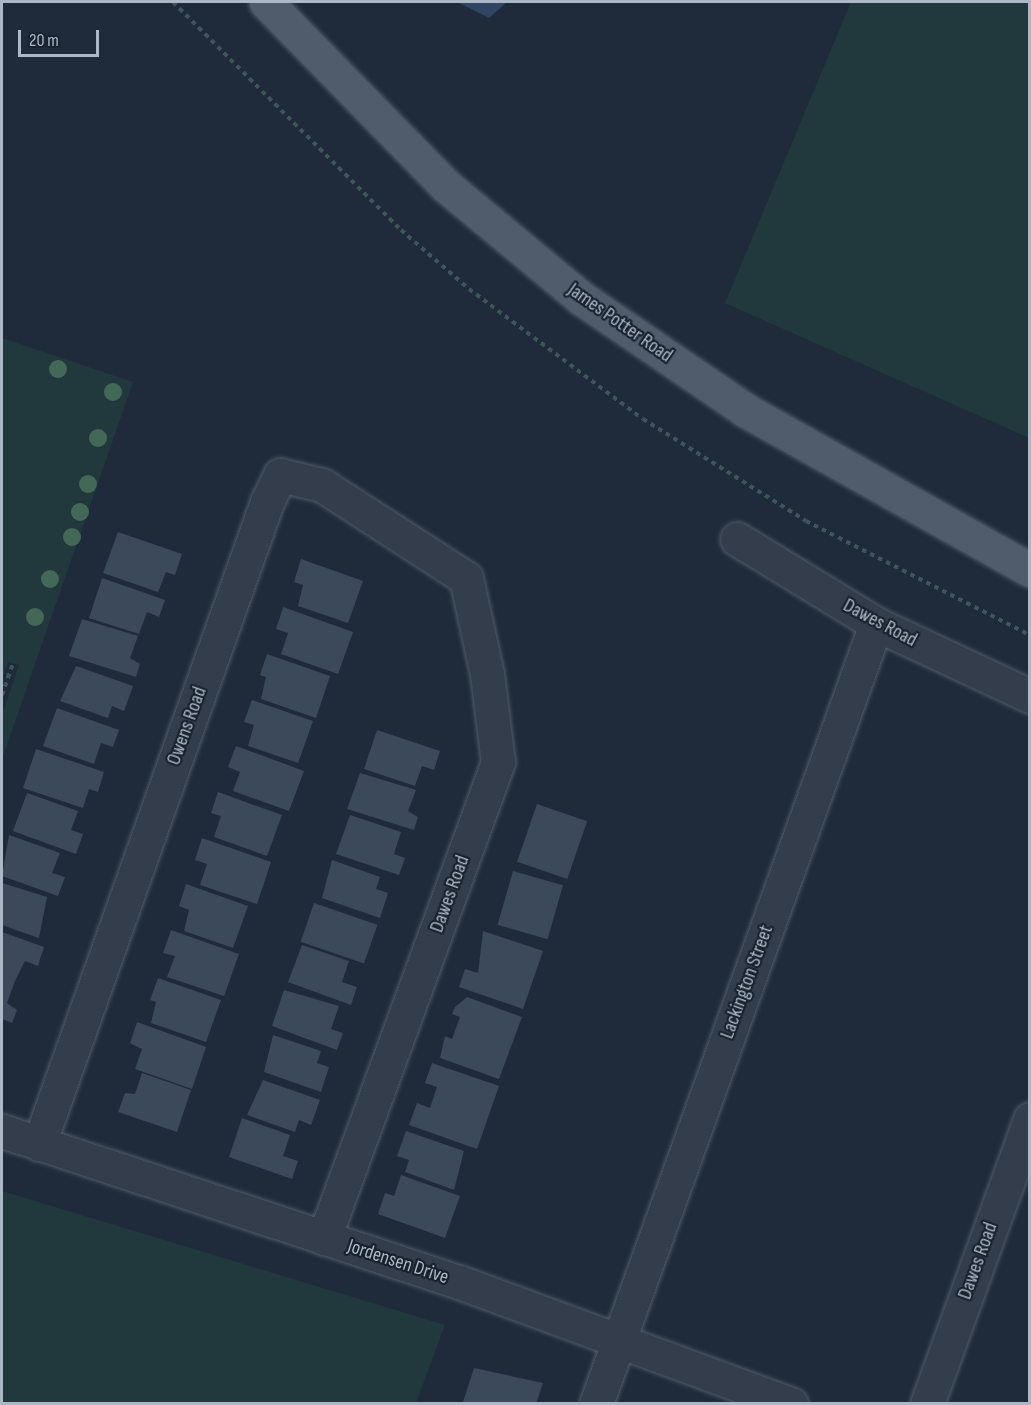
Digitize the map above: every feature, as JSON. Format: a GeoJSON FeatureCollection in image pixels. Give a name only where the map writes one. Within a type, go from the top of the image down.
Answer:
{"type":"FeatureCollection","features":[{"type":"Feature","properties":{"kind":"main road","name":"James Potter Road"},"geometry":{"type":"LineString","coordinates":[[266,2],[445,185],[581,298],[745,410],[1029,570]]}},
{"type":"Feature","properties":{"kind":"street","name":"Owens Road"},"geometry":{"type":"LineString","coordinates":[[39,1144],[280,475],[322,485],[435,553]]}},
{"type":"Feature","properties":{"kind":"street","name":"Dawes Road"},"geometry":{"type":"LineString","coordinates":[[737,539],[876,624],[1029,696]]}},
{"type":"Feature","properties":{"kind":"street","name":"Dawes Road"},"geometry":{"type":"LineString","coordinates":[[324,1238],[498,762],[487,674],[466,578],[435,553]]}},
{"type":"Feature","properties":{"kind":"street","name":"Lackington Street"},"geometry":{"type":"LineString","coordinates":[[596,1404],[876,624]]}},
{"type":"Feature","properties":{"kind":"street","name":"Dawes Road"},"geometry":{"type":"LineString","coordinates":[[927,1404],[1029,1119]]}},
{"type":"Feature","properties":{"kind":"street","name":"Jordensen Drive"},"geometry":{"type":"LineString","coordinates":[[2,1131],[324,1238],[619,1340],[791,1404]]}},
{"type":"Feature","properties":{"kind":"path"},"geometry":{"type":"LineString","coordinates":[[173,2],[401,230],[469,289],[643,419],[806,520],[1029,634]]}},
{"type":"Feature","properties":{"kind":"path"},"geometry":{"type":"LineString","coordinates":[[2,695],[13,663]]}},
{"type":"Feature","properties":{"kind":"green space"},"geometry":{"type":"Polygon","coordinates":[[[851,2],[1029,2],[1029,438],[725,303],[851,2]]]}},
{"type":"Feature","properties":{"kind":"green space"},"geometry":{"type":"Polygon","coordinates":[[[2,338],[133,382],[2,759],[2,715],[19,665],[8,662],[2,679],[2,338]]]}},
{"type":"Feature","properties":{"kind":"green space"},"geometry":{"type":"Polygon","coordinates":[[[2,1191],[445,1325],[416,1403],[2,1403],[2,1191]]]}},
{"type":"Feature","properties":{"kind":"water"},"geometry":{"type":"Polygon","coordinates":[[[457,2],[507,2],[489,18],[457,2]]]}},
{"type":"Feature","properties":{"kind":"building"},"geometry":{"type":"Polygon","coordinates":[[[118,532],[182,554],[175,575],[166,572],[158,592],[103,573],[118,532]]]}},
{"type":"Feature","properties":{"kind":"building"},"geometry":{"type":"Polygon","coordinates":[[[301,559],[363,581],[348,623],[298,606],[303,585],[294,582],[301,559]]]}},
{"type":"Feature","properties":{"kind":"building"},"geometry":{"type":"Polygon","coordinates":[[[102,578],[165,600],[159,617],[147,612],[139,634],[89,618],[102,578]]]}},
{"type":"Feature","properties":{"kind":"building"},"geometry":{"type":"Polygon","coordinates":[[[283,607],[353,632],[338,674],[281,654],[288,633],[276,629],[283,607]]]}},
{"type":"Feature","properties":{"kind":"building"},"geometry":{"type":"Polygon","coordinates":[[[82,619],[138,636],[130,658],[140,664],[136,677],[69,656],[82,619]]]}},
{"type":"Feature","properties":{"kind":"building"},"geometry":{"type":"Polygon","coordinates":[[[267,654],[330,676],[316,718],[261,699],[266,677],[260,675],[267,654]]]}},
{"type":"Feature","properties":{"kind":"building"},"geometry":{"type":"Polygon","coordinates":[[[76,666],[133,686],[124,711],[112,706],[108,718],[60,701],[76,666]]]}},
{"type":"Feature","properties":{"kind":"building"},"geometry":{"type":"Polygon","coordinates":[[[252,700],[313,721],[298,763],[248,746],[254,725],[244,722],[252,700]]]}},
{"type":"Feature","properties":{"kind":"building"},"geometry":{"type":"Polygon","coordinates":[[[57,708],[119,730],[113,747],[101,743],[94,764],[43,746],[57,708]]]}},
{"type":"Feature","properties":{"kind":"building"},"geometry":{"type":"Polygon","coordinates":[[[377,730],[440,751],[434,770],[422,766],[415,786],[364,769],[377,730]]]}},
{"type":"Feature","properties":{"kind":"building"},"geometry":{"type":"Polygon","coordinates":[[[236,746],[304,771],[289,811],[233,791],[240,772],[228,767],[236,746]]]}},
{"type":"Feature","properties":{"kind":"building"},"geometry":{"type":"Polygon","coordinates":[[[36,749],[104,772],[98,792],[89,789],[83,808],[23,788],[36,749]]]}},
{"type":"Feature","properties":{"kind":"building"},"geometry":{"type":"Polygon","coordinates":[[[360,773],[416,790],[408,811],[418,817],[414,830],[347,809],[360,773]]]}},
{"type":"Feature","properties":{"kind":"building"},"geometry":{"type":"Polygon","coordinates":[[[218,792],[282,815],[267,856],[214,837],[221,816],[211,813],[218,792]]]}},
{"type":"Feature","properties":{"kind":"building"},"geometry":{"type":"Polygon","coordinates":[[[27,793],[78,811],[71,830],[83,834],[76,854],[13,831],[27,793]]]}},
{"type":"Feature","properties":{"kind":"building"},"geometry":{"type":"Polygon","coordinates":[[[537,804],[587,821],[567,879],[517,862],[537,804]]]}},
{"type":"Feature","properties":{"kind":"building"},"geometry":{"type":"Polygon","coordinates":[[[350,815],[401,832],[394,854],[405,858],[399,875],[336,854],[350,815]]]}},
{"type":"Feature","properties":{"kind":"building"},"geometry":{"type":"Polygon","coordinates":[[[9,835],[60,853],[52,873],[65,877],[58,896],[2,876],[9,835]]]}},
{"type":"Feature","properties":{"kind":"building"},"geometry":{"type":"Polygon","coordinates":[[[202,838],[271,862],[257,904],[200,885],[207,864],[195,860],[202,838]]]}},
{"type":"Feature","properties":{"kind":"building"},"geometry":{"type":"Polygon","coordinates":[[[332,860],[380,877],[376,889],[388,893],[380,918],[322,898],[332,860]]]}},
{"type":"Feature","properties":{"kind":"building"},"geometry":{"type":"Polygon","coordinates":[[[513,871],[563,885],[548,939],[498,925],[513,871]]]}},
{"type":"Feature","properties":{"kind":"building"},"geometry":{"type":"Polygon","coordinates":[[[2,883],[47,897],[39,938],[2,925],[2,883]]]}},
{"type":"Feature","properties":{"kind":"building"},"geometry":{"type":"Polygon","coordinates":[[[186,884],[248,906],[233,948],[184,931],[189,910],[179,906],[186,884]]]}},
{"type":"Feature","properties":{"kind":"building"},"geometry":{"type":"Polygon","coordinates":[[[314,903],[377,925],[364,964],[301,942],[314,903]]]}},
{"type":"Feature","properties":{"kind":"building"},"geometry":{"type":"Polygon","coordinates":[[[171,930],[239,954],[224,996],[167,977],[175,956],[163,953],[171,930]]]}},
{"type":"Feature","properties":{"kind":"building"},"geometry":{"type":"Polygon","coordinates":[[[483,931],[543,951],[523,1009],[459,987],[465,969],[478,973],[483,931]]]}},
{"type":"Feature","properties":{"kind":"building"},"geometry":{"type":"Polygon","coordinates":[[[2,932],[44,947],[38,966],[25,961],[15,981],[7,1003],[17,1010],[12,1023],[2,1019],[2,932]]]}},
{"type":"Feature","properties":{"kind":"building"},"geometry":{"type":"Polygon","coordinates":[[[302,945],[349,961],[342,982],[357,987],[351,1005],[288,982],[302,945]]]}},
{"type":"Feature","properties":{"kind":"building"},"geometry":{"type":"Polygon","coordinates":[[[158,978],[221,1000],[206,1042],[151,1023],[156,1002],[150,1000],[158,978]]]}},
{"type":"Feature","properties":{"kind":"building"},"geometry":{"type":"Polygon","coordinates":[[[284,990],[339,1006],[331,1029],[343,1033],[337,1050],[272,1026],[284,990]]]}},
{"type":"Feature","properties":{"kind":"building"},"geometry":{"type":"Polygon","coordinates":[[[467,997],[522,1017],[499,1079],[440,1058],[445,1036],[452,1039],[460,1017],[452,1014],[455,1007],[467,997]]]}},
{"type":"Feature","properties":{"kind":"building"},"geometry":{"type":"Polygon","coordinates":[[[137,1022],[206,1047],[192,1089],[135,1069],[142,1049],[130,1043],[137,1022]]]}},
{"type":"Feature","properties":{"kind":"building"},"geometry":{"type":"Polygon","coordinates":[[[273,1035],[321,1051],[317,1063],[329,1067],[321,1092],[264,1072],[273,1035]]]}},
{"type":"Feature","properties":{"kind":"building"},"geometry":{"type":"Polygon","coordinates":[[[432,1063],[499,1086],[477,1149],[409,1125],[417,1103],[430,1108],[437,1087],[425,1083],[432,1063]]]}},
{"type":"Feature","properties":{"kind":"building"},"geometry":{"type":"Polygon","coordinates":[[[142,1073],[191,1090],[177,1132],[118,1112],[125,1093],[135,1094],[142,1073]]]}},
{"type":"Feature","properties":{"kind":"building"},"geometry":{"type":"Polygon","coordinates":[[[263,1080],[320,1100],[311,1125],[299,1120],[295,1132],[247,1115],[263,1080]]]}},
{"type":"Feature","properties":{"kind":"building"},"geometry":{"type":"Polygon","coordinates":[[[242,1118],[290,1135],[283,1156],[298,1161],[292,1179],[229,1157],[242,1118]]]}},
{"type":"Feature","properties":{"kind":"building"},"geometry":{"type":"Polygon","coordinates":[[[406,1131],[464,1151],[454,1190],[405,1172],[409,1160],[397,1156],[406,1131]]]}},
{"type":"Feature","properties":{"kind":"building"},"geometry":{"type":"Polygon","coordinates":[[[401,1175],[460,1196],[445,1238],[378,1214],[385,1193],[394,1196],[401,1175]]]}},
{"type":"Feature","properties":{"kind":"building"},"geometry":{"type":"Polygon","coordinates":[[[474,1368],[543,1383],[536,1404],[463,1402],[474,1368]]]}}]}
